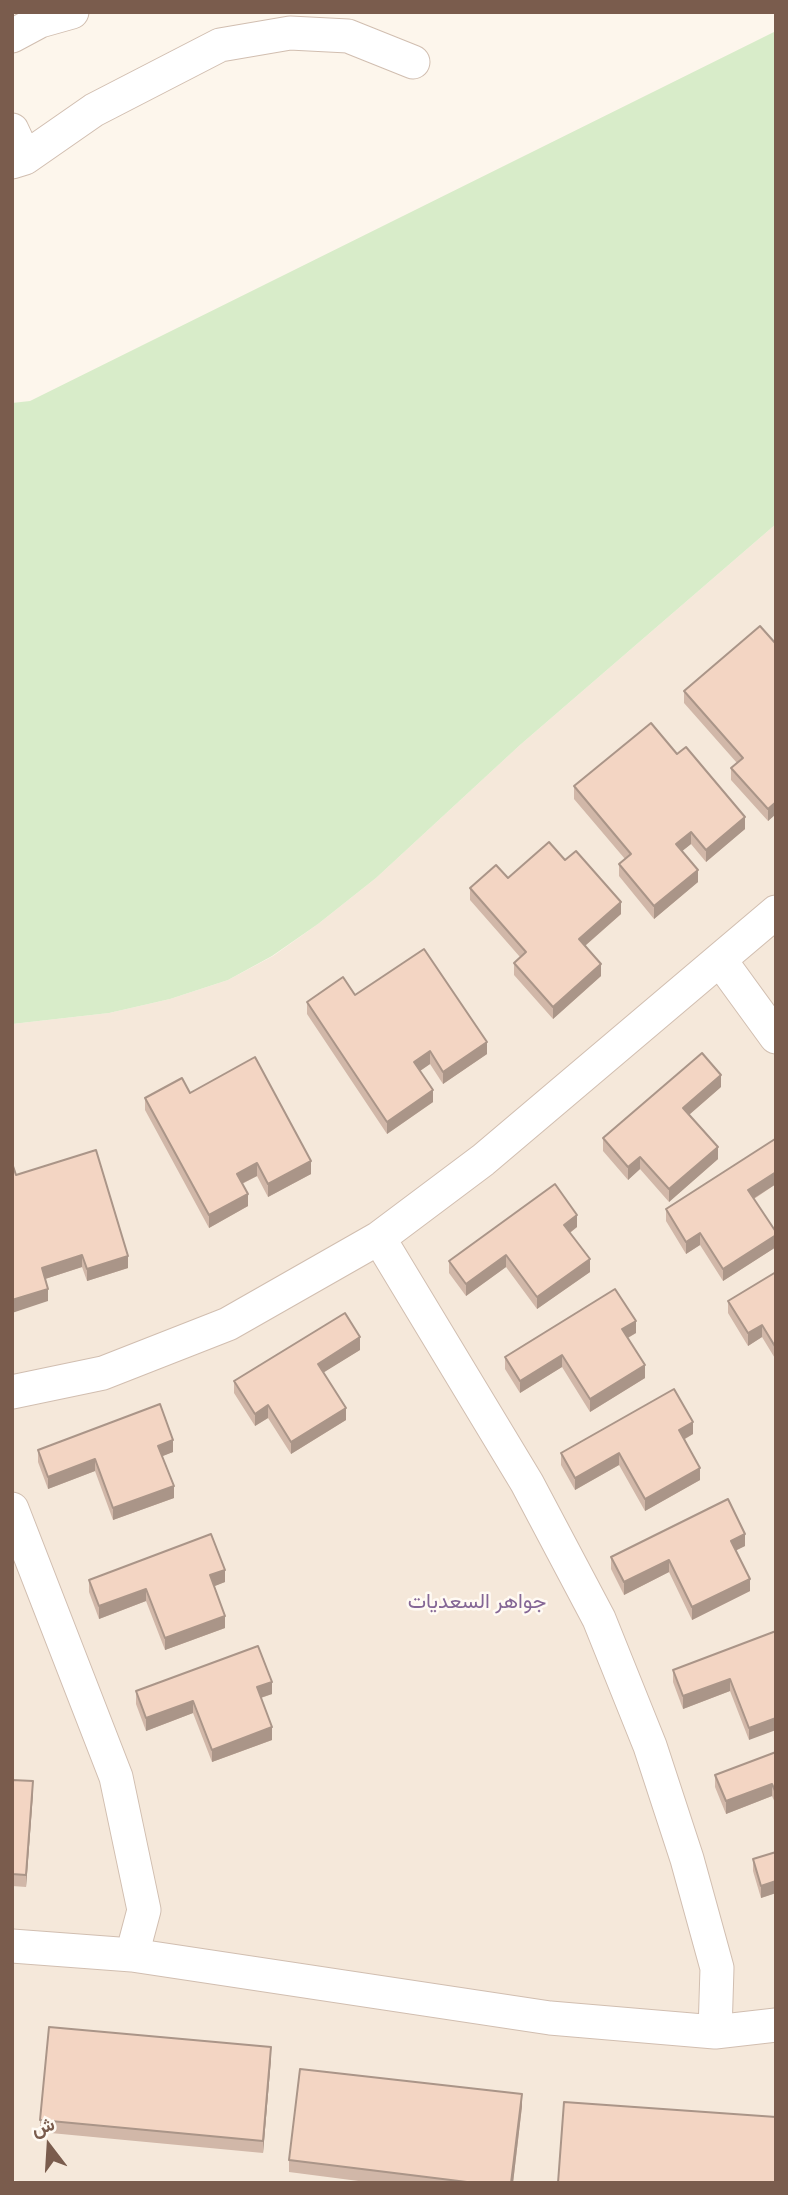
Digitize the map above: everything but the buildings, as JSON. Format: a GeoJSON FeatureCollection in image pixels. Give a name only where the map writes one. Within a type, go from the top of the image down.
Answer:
{"type":"FeatureCollection","features":[{"type":"Feature","properties":{"kind":"street"},"geometry":{"type":"LineString","coordinates":[[12,37],[40,21],[72,12]]}},
{"type":"Feature","properties":{"kind":"street"},"geometry":{"type":"LineString","coordinates":[[17,150],[220,45],[290,33],[348,36],[413,62]]}},
{"type":"Feature","properties":{"kind":"street"},"geometry":{"type":"LineString","coordinates":[[12,1392],[103,1373],[228,1324],[379,1238],[483,1160],[776,912]]}},
{"type":"Feature","properties":{"kind":"street"},"geometry":{"type":"LineString","coordinates":[[720,960],[776,1037]]}},
{"type":"Feature","properties":{"kind":"street"},"geometry":{"type":"LineString","coordinates":[[379,1238],[527,1483],[599,1619],[650,1746],[691,1871],[718,1968],[715,2032]]}},
{"type":"Feature","properties":{"kind":"street"},"geometry":{"type":"LineString","coordinates":[[12,1509],[116,1777],[144,1910],[132,1955]]}},
{"type":"Feature","properties":{"kind":"street"},"geometry":{"type":"LineString","coordinates":[[12,1946],[132,1955],[550,2018],[715,2032],[776,2025]]}},
{"type":"Feature","properties":{"kind":"shaded area","name":"جواهر السعديات"},"geometry":{"type":"Polygon","coordinates":[[[776,524],[776,2183],[36,2183],[12,2180],[12,1024],[109,1013],[170,999],[228,980],[273,956],[376,878],[520,745],[776,524]]]}},
{"type":"Feature","properties":{"kind":"green space"},"geometry":{"type":"Polygon","coordinates":[[[776,31],[776,524],[520,745],[376,878],[272,956],[228,980],[170,999],[109,1013],[12,1024],[12,403],[30,401],[776,31]]]}},
{"type":"Feature","properties":{"kind":"district","name":"جواهر السعديات"},"geometry":{"type":"Point","coordinates":[477,1602]}}]}
